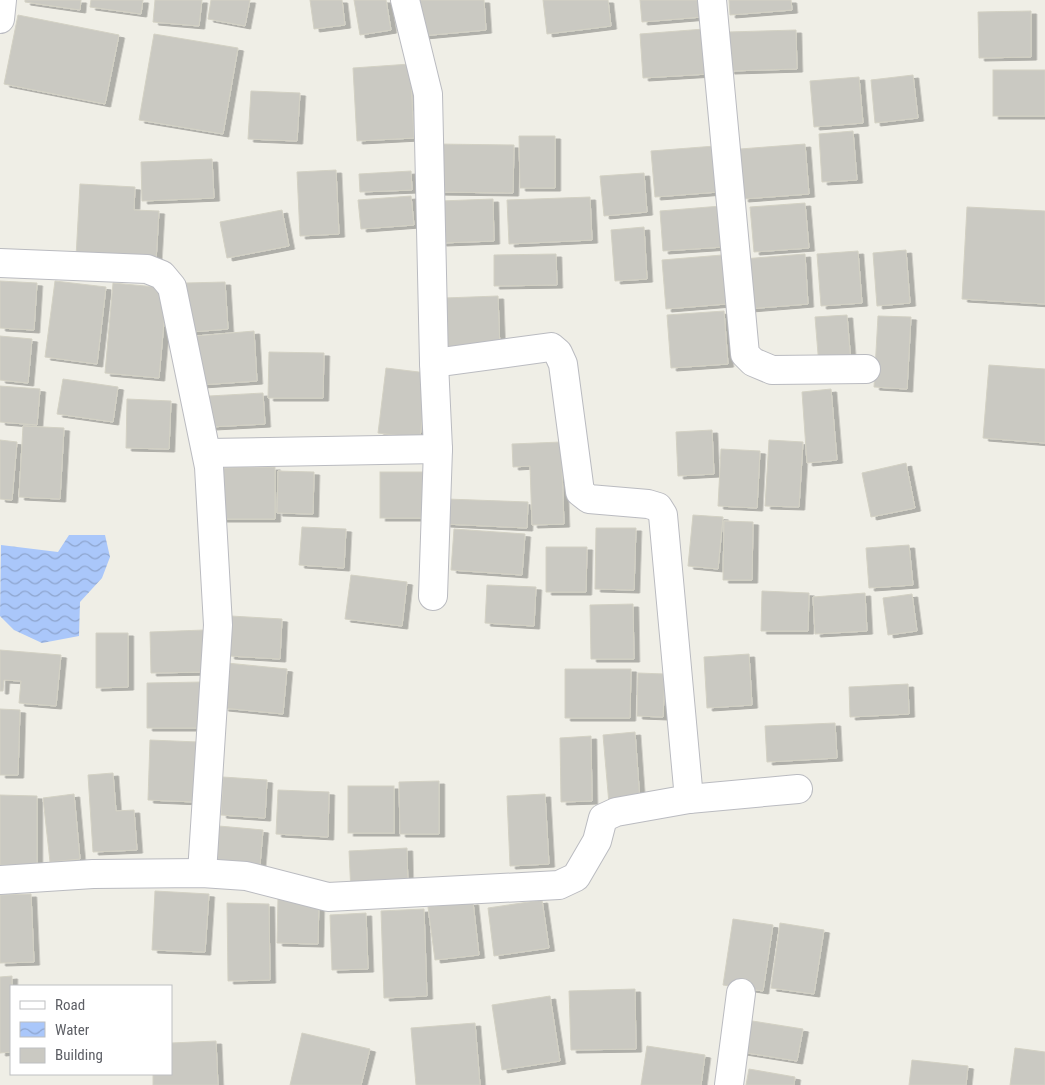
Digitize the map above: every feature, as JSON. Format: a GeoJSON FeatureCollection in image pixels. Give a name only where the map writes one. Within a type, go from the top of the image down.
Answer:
{"type":"FeatureCollection","features":[{"type":"Feature","properties":{"kind":"street"},"geometry":{"type":"LineString","coordinates":[[0,19],[2,0]]}},
{"type":"Feature","properties":{"kind":"street"},"geometry":{"type":"LineString","coordinates":[[405,0],[428,94],[434,363],[438,448],[433,596]]}},
{"type":"Feature","properties":{"kind":"street"},"geometry":{"type":"LineString","coordinates":[[712,0],[745,354],[754,362],[772,370],[866,369]]}},
{"type":"Feature","properties":{"kind":"street"},"geometry":{"type":"LineString","coordinates":[[0,262],[147,269],[162,275],[172,287],[210,467],[218,625],[202,873]]}},
{"type":"Feature","properties":{"kind":"street"},"geometry":{"type":"LineString","coordinates":[[434,363],[550,347],[558,353],[563,364],[580,492],[589,499],[648,504],[658,507],[663,516],[689,799]]}},
{"type":"Feature","properties":{"kind":"street"},"geometry":{"type":"LineString","coordinates":[[207,453],[438,448]]}},
{"type":"Feature","properties":{"kind":"street"},"geometry":{"type":"LineString","coordinates":[[0,880],[93,874],[202,873],[246,876],[328,897],[559,884],[576,877],[597,841],[603,818],[616,812],[689,799],[798,788]]}},
{"type":"Feature","properties":{"kind":"street"},"geometry":{"type":"LineString","coordinates":[[729,1085],[741,993]]}},
{"type":"Feature","properties":{"kind":"water"},"geometry":{"type":"Polygon","coordinates":[[[69,535],[105,535],[110,557],[102,578],[80,602],[79,636],[42,643],[14,630],[0,616],[1,545],[58,552],[69,535]]]}},
{"type":"Feature","properties":{"kind":"building"},"geometry":{"type":"Polygon","coordinates":[[[25,0],[81,0],[80,10],[25,2],[25,0]]]}},
{"type":"Feature","properties":{"kind":"building"},"geometry":{"type":"Polygon","coordinates":[[[91,0],[143,0],[141,14],[90,7],[91,0]]]}},
{"type":"Feature","properties":{"kind":"building"},"geometry":{"type":"Polygon","coordinates":[[[155,0],[202,0],[199,26],[153,22],[155,0]]]}},
{"type":"Feature","properties":{"kind":"building"},"geometry":{"type":"Polygon","coordinates":[[[211,0],[250,0],[245,26],[208,19],[211,0]]]}},
{"type":"Feature","properties":{"kind":"building"},"geometry":{"type":"Polygon","coordinates":[[[310,0],[342,0],[345,25],[314,29],[310,0]]]}},
{"type":"Feature","properties":{"kind":"building"},"geometry":{"type":"Polygon","coordinates":[[[354,0],[386,0],[391,30],[360,35],[354,0]]]}},
{"type":"Feature","properties":{"kind":"building"},"geometry":{"type":"Polygon","coordinates":[[[418,0],[484,0],[486,30],[421,36],[418,0]]]}},
{"type":"Feature","properties":{"kind":"building"},"geometry":{"type":"Polygon","coordinates":[[[543,0],[608,0],[611,26],[547,34],[543,0]]]}},
{"type":"Feature","properties":{"kind":"building"},"geometry":{"type":"Polygon","coordinates":[[[640,0],[701,0],[702,17],[642,22],[640,0]]]}},
{"type":"Feature","properties":{"kind":"building"},"geometry":{"type":"Polygon","coordinates":[[[729,0],[791,0],[792,10],[730,15],[729,0]]]}},
{"type":"Feature","properties":{"kind":"building"},"geometry":{"type":"Polygon","coordinates":[[[1031,11],[1031,57],[979,58],[978,12],[1031,11]]]}},
{"type":"Feature","properties":{"kind":"building"},"geometry":{"type":"Polygon","coordinates":[[[18,15],[119,35],[105,104],[4,84],[18,15]]]}},
{"type":"Feature","properties":{"kind":"building"},"geometry":{"type":"Polygon","coordinates":[[[704,29],[708,74],[643,78],[640,34],[704,29]]]}},
{"type":"Feature","properties":{"kind":"building"},"geometry":{"type":"Polygon","coordinates":[[[796,30],[797,69],[729,71],[728,32],[796,30]]]}},
{"type":"Feature","properties":{"kind":"building"},"geometry":{"type":"Polygon","coordinates":[[[154,34],[238,48],[223,134],[139,120],[154,34]]]}},
{"type":"Feature","properties":{"kind":"building"},"geometry":{"type":"Polygon","coordinates":[[[410,64],[414,138],[357,141],[353,68],[410,64]]]}},
{"type":"Feature","properties":{"kind":"building"},"geometry":{"type":"Polygon","coordinates":[[[993,70],[1045,70],[1045,116],[993,116],[993,70]]]}},
{"type":"Feature","properties":{"kind":"building"},"geometry":{"type":"Polygon","coordinates":[[[913,75],[918,118],[875,123],[871,80],[913,75]]]}},
{"type":"Feature","properties":{"kind":"building"},"geometry":{"type":"Polygon","coordinates":[[[859,77],[863,123],[814,127],[810,81],[859,77]]]}},
{"type":"Feature","properties":{"kind":"building"},"geometry":{"type":"Polygon","coordinates":[[[251,91],[300,93],[297,141],[248,139],[251,91]]]}},
{"type":"Feature","properties":{"kind":"building"},"geometry":{"type":"Polygon","coordinates":[[[853,131],[857,180],[822,182],[819,134],[853,131]]]}},
{"type":"Feature","properties":{"kind":"building"},"geometry":{"type":"Polygon","coordinates":[[[519,136],[555,136],[555,188],[520,188],[519,136]]]}},
{"type":"Feature","properties":{"kind":"building"},"geometry":{"type":"Polygon","coordinates":[[[436,144],[514,145],[513,193],[435,192],[436,144]]]}},
{"type":"Feature","properties":{"kind":"building"},"geometry":{"type":"Polygon","coordinates":[[[805,144],[809,194],[743,199],[740,149],[805,144]]]}},
{"type":"Feature","properties":{"kind":"building"},"geometry":{"type":"Polygon","coordinates":[[[715,146],[718,192],[655,197],[651,151],[715,146]]]}},
{"type":"Feature","properties":{"kind":"building"},"geometry":{"type":"Polygon","coordinates":[[[212,159],[214,198],[142,201],[141,162],[212,159]]]}},
{"type":"Feature","properties":{"kind":"building"},"geometry":{"type":"Polygon","coordinates":[[[336,170],[339,234],[300,236],[297,172],[336,170]]]}},
{"type":"Feature","properties":{"kind":"building"},"geometry":{"type":"Polygon","coordinates":[[[411,171],[412,190],[360,192],[359,174],[411,171]]]}},
{"type":"Feature","properties":{"kind":"building"},"geometry":{"type":"Polygon","coordinates":[[[644,173],[647,212],[604,216],[600,176],[644,173]]]}},
{"type":"Feature","properties":{"kind":"building"},"geometry":{"type":"Polygon","coordinates":[[[80,184],[135,187],[134,210],[159,211],[156,261],[76,257],[80,184]]]}},
{"type":"Feature","properties":{"kind":"building"},"geometry":{"type":"Polygon","coordinates":[[[411,196],[414,225],[361,229],[358,200],[411,196]]]}},
{"type":"Feature","properties":{"kind":"building"},"geometry":{"type":"Polygon","coordinates":[[[590,197],[592,240],[509,244],[507,200],[590,197]]]}},
{"type":"Feature","properties":{"kind":"building"},"geometry":{"type":"Polygon","coordinates":[[[493,199],[494,241],[441,243],[440,201],[493,199]]]}},
{"type":"Feature","properties":{"kind":"building"},"geometry":{"type":"Polygon","coordinates":[[[805,203],[809,248],[754,252],[750,207],[805,203]]]}},
{"type":"Feature","properties":{"kind":"building"},"geometry":{"type":"Polygon","coordinates":[[[721,206],[724,247],[663,251],[660,211],[721,206]]]}},
{"type":"Feature","properties":{"kind":"building"},"geometry":{"type":"Polygon","coordinates":[[[967,207],[1045,211],[1045,304],[962,299],[967,207]]]}},
{"type":"Feature","properties":{"kind":"building"},"geometry":{"type":"Polygon","coordinates":[[[282,210],[289,246],[227,258],[220,222],[282,210]]]}},
{"type":"Feature","properties":{"kind":"building"},"geometry":{"type":"Polygon","coordinates":[[[644,227],[647,279],[615,281],[611,230],[644,227]]]}},
{"type":"Feature","properties":{"kind":"building"},"geometry":{"type":"Polygon","coordinates":[[[906,250],[910,303],[877,306],[873,253],[906,250]]]}},
{"type":"Feature","properties":{"kind":"building"},"geometry":{"type":"Polygon","coordinates":[[[858,251],[862,303],[821,306],[817,254],[858,251]]]}},
{"type":"Feature","properties":{"kind":"building"},"geometry":{"type":"Polygon","coordinates":[[[556,254],[557,285],[494,286],[494,255],[556,254]]]}},
{"type":"Feature","properties":{"kind":"building"},"geometry":{"type":"Polygon","coordinates":[[[805,254],[808,304],[747,309],[743,259],[805,254]]]}},
{"type":"Feature","properties":{"kind":"building"},"geometry":{"type":"Polygon","coordinates":[[[722,255],[726,304],[666,309],[662,260],[722,255]]]}},
{"type":"Feature","properties":{"kind":"building"},"geometry":{"type":"Polygon","coordinates":[[[0,281],[37,283],[34,330],[0,328],[0,281]]]}},
{"type":"Feature","properties":{"kind":"building"},"geometry":{"type":"Polygon","coordinates":[[[55,281],[106,287],[97,364],[45,357],[55,281]]]}},
{"type":"Feature","properties":{"kind":"building"},"geometry":{"type":"Polygon","coordinates":[[[225,282],[228,329],[191,332],[186,283],[225,282]]]}},
{"type":"Feature","properties":{"kind":"building"},"geometry":{"type":"Polygon","coordinates":[[[113,283],[167,288],[159,378],[105,373],[113,283]]]}},
{"type":"Feature","properties":{"kind":"building"},"geometry":{"type":"Polygon","coordinates":[[[498,296],[500,350],[445,351],[444,298],[498,296]]]}},
{"type":"Feature","properties":{"kind":"building"},"geometry":{"type":"Polygon","coordinates":[[[724,311],[728,364],[671,368],[667,315],[724,311]]]}},
{"type":"Feature","properties":{"kind":"building"},"geometry":{"type":"Polygon","coordinates":[[[847,315],[851,363],[819,366],[815,317],[847,315]]]}},
{"type":"Feature","properties":{"kind":"building"},"geometry":{"type":"Polygon","coordinates":[[[878,316],[911,317],[907,389],[874,387],[878,316]]]}},
{"type":"Feature","properties":{"kind":"building"},"geometry":{"type":"Polygon","coordinates":[[[254,331],[257,381],[199,385],[196,336],[254,331]]]}},
{"type":"Feature","properties":{"kind":"building"},"geometry":{"type":"Polygon","coordinates":[[[0,336],[32,339],[28,383],[0,380],[0,336]]]}},
{"type":"Feature","properties":{"kind":"building"},"geometry":{"type":"Polygon","coordinates":[[[269,352],[324,353],[323,398],[268,398],[269,352]]]}},
{"type":"Feature","properties":{"kind":"building"},"geometry":{"type":"Polygon","coordinates":[[[989,365],[1045,369],[1045,443],[983,438],[989,365]]]}},
{"type":"Feature","properties":{"kind":"building"},"geometry":{"type":"Polygon","coordinates":[[[386,368],[427,373],[420,438],[378,433],[386,368]]]}},
{"type":"Feature","properties":{"kind":"building"},"geometry":{"type":"Polygon","coordinates":[[[63,379],[118,387],[113,422],[57,414],[63,379]]]}},
{"type":"Feature","properties":{"kind":"building"},"geometry":{"type":"Polygon","coordinates":[[[0,386],[40,389],[37,425],[0,422],[0,386]]]}},
{"type":"Feature","properties":{"kind":"building"},"geometry":{"type":"Polygon","coordinates":[[[831,389],[837,460],[807,463],[802,392],[831,389]]]}},
{"type":"Feature","properties":{"kind":"building"},"geometry":{"type":"Polygon","coordinates":[[[263,393],[265,424],[210,427],[209,396],[263,393]]]}},
{"type":"Feature","properties":{"kind":"building"},"geometry":{"type":"Polygon","coordinates":[[[127,399],[171,401],[169,449],[126,448],[127,399]]]}},
{"type":"Feature","properties":{"kind":"building"},"geometry":{"type":"Polygon","coordinates":[[[23,426],[64,428],[60,499],[19,497],[23,426]]]}},
{"type":"Feature","properties":{"kind":"building"},"geometry":{"type":"Polygon","coordinates":[[[712,430],[714,474],[678,476],[676,432],[712,430]]]}},
{"type":"Feature","properties":{"kind":"building"},"geometry":{"type":"Polygon","coordinates":[[[0,440],[17,442],[12,500],[0,499],[0,440]]]}},
{"type":"Feature","properties":{"kind":"building"},"geometry":{"type":"Polygon","coordinates":[[[769,440],[803,442],[799,507],[765,506],[769,440]]]}},
{"type":"Feature","properties":{"kind":"building"},"geometry":{"type":"Polygon","coordinates":[[[561,442],[564,524],[532,525],[530,466],[513,467],[512,444],[561,442]]]}},
{"type":"Feature","properties":{"kind":"building"},"geometry":{"type":"Polygon","coordinates":[[[721,449],[760,451],[757,508],[718,506],[721,449]]]}},
{"type":"Feature","properties":{"kind":"building"},"geometry":{"type":"Polygon","coordinates":[[[906,463],[915,508],[871,517],[862,473],[906,463]]]}},
{"type":"Feature","properties":{"kind":"building"},"geometry":{"type":"Polygon","coordinates":[[[275,467],[275,519],[221,519],[220,468],[275,467]]]}},
{"type":"Feature","properties":{"kind":"building"},"geometry":{"type":"Polygon","coordinates":[[[278,471],[314,472],[313,514],[277,513],[278,471]]]}},
{"type":"Feature","properties":{"kind":"building"},"geometry":{"type":"Polygon","coordinates":[[[380,472],[430,472],[430,518],[380,518],[380,472]]]}},
{"type":"Feature","properties":{"kind":"building"},"geometry":{"type":"Polygon","coordinates":[[[447,499],[528,502],[527,528],[445,524],[447,499]]]}},
{"type":"Feature","properties":{"kind":"building"},"geometry":{"type":"Polygon","coordinates":[[[693,515],[723,517],[718,569],[688,566],[693,515]]]}},
{"type":"Feature","properties":{"kind":"building"},"geometry":{"type":"Polygon","coordinates":[[[724,521],[753,522],[752,580],[723,580],[724,521]]]}},
{"type":"Feature","properties":{"kind":"building"},"geometry":{"type":"Polygon","coordinates":[[[302,527],[346,529],[344,568],[299,565],[302,527]]]}},
{"type":"Feature","properties":{"kind":"building"},"geometry":{"type":"Polygon","coordinates":[[[596,528],[636,528],[634,590],[595,589],[596,528]]]}},
{"type":"Feature","properties":{"kind":"building"},"geometry":{"type":"Polygon","coordinates":[[[454,529],[525,534],[522,575],[451,570],[454,529]]]}},
{"type":"Feature","properties":{"kind":"building"},"geometry":{"type":"Polygon","coordinates":[[[909,545],[913,585],[869,588],[866,548],[909,545]]]}},
{"type":"Feature","properties":{"kind":"building"},"geometry":{"type":"Polygon","coordinates":[[[546,547],[587,547],[586,592],[546,592],[546,547]]]}},
{"type":"Feature","properties":{"kind":"building"},"geometry":{"type":"Polygon","coordinates":[[[351,575],[407,582],[402,626],[345,619],[351,575]]]}},
{"type":"Feature","properties":{"kind":"building"},"geometry":{"type":"Polygon","coordinates":[[[487,585],[536,587],[534,626],[485,623],[487,585]]]}},
{"type":"Feature","properties":{"kind":"building"},"geometry":{"type":"Polygon","coordinates":[[[762,591],[809,593],[808,631],[761,631],[762,591]]]}},
{"type":"Feature","properties":{"kind":"building"},"geometry":{"type":"Polygon","coordinates":[[[865,593],[867,631],[815,634],[813,597],[865,593]]]}},
{"type":"Feature","properties":{"kind":"building"},"geometry":{"type":"Polygon","coordinates":[[[912,594],[917,631],[888,635],[883,598],[912,594]]]}},
{"type":"Feature","properties":{"kind":"building"},"geometry":{"type":"Polygon","coordinates":[[[633,604],[634,659],[591,659],[590,605],[633,604]]]}},
{"type":"Feature","properties":{"kind":"building"},"geometry":{"type":"Polygon","coordinates":[[[231,616],[282,619],[280,659],[229,656],[231,616]]]}},
{"type":"Feature","properties":{"kind":"building"},"geometry":{"type":"Polygon","coordinates":[[[204,630],[206,672],[151,673],[150,632],[204,630]]]}},
{"type":"Feature","properties":{"kind":"building"},"geometry":{"type":"Polygon","coordinates":[[[96,633],[128,633],[128,687],[96,688],[96,633]]]}},
{"type":"Feature","properties":{"kind":"building"},"geometry":{"type":"Polygon","coordinates":[[[0,650],[61,655],[56,706],[19,703],[21,681],[4,680],[3,691],[0,691],[0,650]]]}},
{"type":"Feature","properties":{"kind":"building"},"geometry":{"type":"Polygon","coordinates":[[[749,654],[752,705],[707,708],[704,657],[749,654]]]}},
{"type":"Feature","properties":{"kind":"building"},"geometry":{"type":"Polygon","coordinates":[[[227,663],[287,669],[283,714],[223,708],[227,663]]]}},
{"type":"Feature","properties":{"kind":"building"},"geometry":{"type":"Polygon","coordinates":[[[565,669],[631,669],[630,718],[565,718],[565,669]]]}},
{"type":"Feature","properties":{"kind":"building"},"geometry":{"type":"Polygon","coordinates":[[[638,673],[665,674],[663,717],[637,716],[638,673]]]}},
{"type":"Feature","properties":{"kind":"building"},"geometry":{"type":"Polygon","coordinates":[[[202,682],[202,728],[147,728],[147,683],[202,682]]]}},
{"type":"Feature","properties":{"kind":"building"},"geometry":{"type":"Polygon","coordinates":[[[908,684],[909,714],[850,717],[849,687],[908,684]]]}},
{"type":"Feature","properties":{"kind":"building"},"geometry":{"type":"Polygon","coordinates":[[[0,709],[20,710],[18,775],[0,775],[0,709]]]}},
{"type":"Feature","properties":{"kind":"building"},"geometry":{"type":"Polygon","coordinates":[[[835,723],[837,758],[767,762],[765,726],[835,723]]]}},
{"type":"Feature","properties":{"kind":"building"},"geometry":{"type":"Polygon","coordinates":[[[635,732],[640,801],[609,804],[603,735],[635,732]]]}},
{"type":"Feature","properties":{"kind":"building"},"geometry":{"type":"Polygon","coordinates":[[[591,736],[592,801],[561,802],[560,738],[591,736]]]}},
{"type":"Feature","properties":{"kind":"building"},"geometry":{"type":"Polygon","coordinates":[[[150,740],[198,742],[196,802],[148,800],[150,740]]]}},
{"type":"Feature","properties":{"kind":"building"},"geometry":{"type":"Polygon","coordinates":[[[113,773],[116,811],[134,810],[137,850],[93,852],[88,775],[113,773]]]}},
{"type":"Feature","properties":{"kind":"building"},"geometry":{"type":"Polygon","coordinates":[[[223,777],[267,780],[265,818],[221,815],[223,777]]]}},
{"type":"Feature","properties":{"kind":"building"},"geometry":{"type":"Polygon","coordinates":[[[439,781],[439,834],[400,834],[399,782],[439,781]]]}},
{"type":"Feature","properties":{"kind":"building"},"geometry":{"type":"Polygon","coordinates":[[[348,786],[394,786],[394,833],[348,833],[348,786]]]}},
{"type":"Feature","properties":{"kind":"building"},"geometry":{"type":"Polygon","coordinates":[[[278,790],[329,792],[328,837],[276,834],[278,790]]]}},
{"type":"Feature","properties":{"kind":"building"},"geometry":{"type":"Polygon","coordinates":[[[74,794],[80,859],[50,862],[43,798],[74,794]]]}},
{"type":"Feature","properties":{"kind":"building"},"geometry":{"type":"Polygon","coordinates":[[[545,794],[549,864],[510,866],[507,796],[545,794]]]}},
{"type":"Feature","properties":{"kind":"building"},"geometry":{"type":"Polygon","coordinates":[[[0,795],[37,796],[37,865],[0,865],[0,795]]]}},
{"type":"Feature","properties":{"kind":"building"},"geometry":{"type":"Polygon","coordinates":[[[219,826],[263,830],[260,865],[216,862],[219,826]]]}},
{"type":"Feature","properties":{"kind":"building"},"geometry":{"type":"Polygon","coordinates":[[[407,848],[408,890],[351,893],[349,851],[407,848]]]}},
{"type":"Feature","properties":{"kind":"building"},"geometry":{"type":"Polygon","coordinates":[[[155,891],[209,894],[205,952],[152,950],[155,891]]]}},
{"type":"Feature","properties":{"kind":"building"},"geometry":{"type":"Polygon","coordinates":[[[31,894],[34,962],[0,963],[0,895],[31,894]]]}},
{"type":"Feature","properties":{"kind":"building"},"geometry":{"type":"Polygon","coordinates":[[[278,897],[319,898],[318,944],[277,943],[278,897]]]}},
{"type":"Feature","properties":{"kind":"building"},"geometry":{"type":"Polygon","coordinates":[[[542,900],[549,948],[494,956],[488,908],[542,900]]]}},
{"type":"Feature","properties":{"kind":"building"},"geometry":{"type":"Polygon","coordinates":[[[473,902],[479,955],[435,960],[428,907],[473,902]]]}},
{"type":"Feature","properties":{"kind":"building"},"geometry":{"type":"Polygon","coordinates":[[[227,903],[269,904],[270,980],[228,981],[227,903]]]}},
{"type":"Feature","properties":{"kind":"building"},"geometry":{"type":"Polygon","coordinates":[[[424,909],[427,996],[384,998],[381,911],[424,909]]]}},
{"type":"Feature","properties":{"kind":"building"},"geometry":{"type":"Polygon","coordinates":[[[366,913],[368,969],[332,970],[330,915],[366,913]]]}},
{"type":"Feature","properties":{"kind":"building"},"geometry":{"type":"Polygon","coordinates":[[[733,919],[773,925],[763,991],[723,985],[733,919]]]}},
{"type":"Feature","properties":{"kind":"building"},"geometry":{"type":"Polygon","coordinates":[[[780,923],[824,930],[814,994],[771,988],[780,923]]]}},
{"type":"Feature","properties":{"kind":"building"},"geometry":{"type":"Polygon","coordinates":[[[12,976],[12,985],[10,985],[10,1052],[0,1053],[0,977],[12,976]]]}},
{"type":"Feature","properties":{"kind":"building"},"geometry":{"type":"Polygon","coordinates":[[[635,989],[636,1049],[571,1050],[569,991],[635,989]]]}},
{"type":"Feature","properties":{"kind":"building"},"geometry":{"type":"Polygon","coordinates":[[[550,996],[560,1061],[502,1070],[492,1005],[550,996]]]}},
{"type":"Feature","properties":{"kind":"building"},"geometry":{"type":"Polygon","coordinates":[[[746,1020],[803,1029],[797,1061],[741,1052],[746,1020]]]}},
{"type":"Feature","properties":{"kind":"building"},"geometry":{"type":"Polygon","coordinates":[[[475,1023],[480,1085],[416,1085],[411,1028],[475,1023]]]}},
{"type":"Feature","properties":{"kind":"building"},"geometry":{"type":"Polygon","coordinates":[[[302,1033],[370,1049],[361,1085],[290,1085],[302,1033]]]}},
{"type":"Feature","properties":{"kind":"building"},"geometry":{"type":"Polygon","coordinates":[[[216,1041],[218,1085],[153,1085],[153,1075],[172,1075],[172,1043],[216,1041]]]}},
{"type":"Feature","properties":{"kind":"building"},"geometry":{"type":"Polygon","coordinates":[[[647,1046],[705,1055],[701,1085],[641,1085],[647,1046]]]}},
{"type":"Feature","properties":{"kind":"building"},"geometry":{"type":"Polygon","coordinates":[[[1015,1048],[1045,1052],[1045,1085],[1010,1085],[1015,1048]]]}},
{"type":"Feature","properties":{"kind":"building"},"geometry":{"type":"Polygon","coordinates":[[[912,1060],[968,1066],[966,1085],[909,1085],[912,1060]]]}},
{"type":"Feature","properties":{"kind":"building"},"geometry":{"type":"Polygon","coordinates":[[[749,1069],[795,1077],[794,1085],[746,1085],[749,1069]]]}}]}
